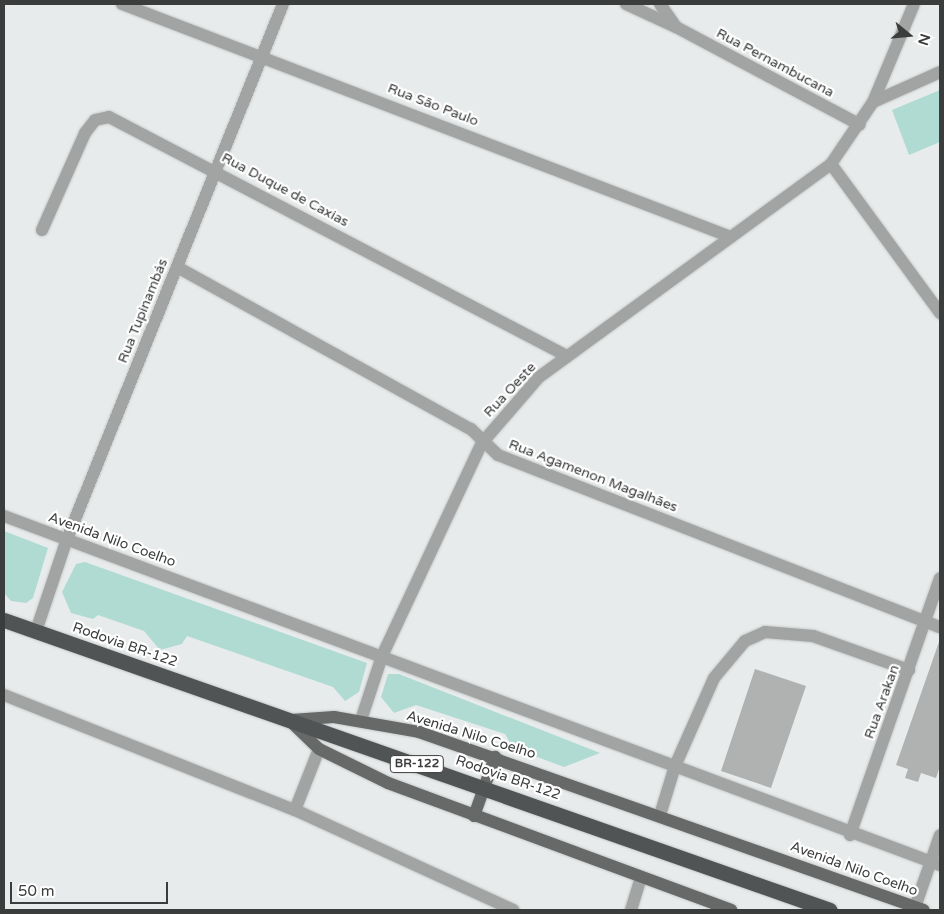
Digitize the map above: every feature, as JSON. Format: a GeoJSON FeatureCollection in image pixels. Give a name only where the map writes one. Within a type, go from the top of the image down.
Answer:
{"type":"FeatureCollection","features":[{"type":"Feature","properties":{"kind":"highway","name":"Rodovia BR-122"},"geometry":{"type":"LineString","coordinates":[[4,620],[485,787],[830,910]]}},
{"type":"Feature","properties":{"kind":"main road","name":"Avenida Nilo Coelho"},"geometry":{"type":"LineString","coordinates":[[290,720],[361,720],[419,732],[660,815],[917,909]]}},
{"type":"Feature","properties":{"kind":"main road"},"geometry":{"type":"LineString","coordinates":[[290,720],[320,749],[388,783],[731,910]]}},
{"type":"Feature","properties":{"kind":"main road"},"geometry":{"type":"LineString","coordinates":[[474,816],[495,757]]}},
{"type":"Feature","properties":{"kind":"street","name":"Rua São Paulo"},"geometry":{"type":"LineString","coordinates":[[122,4],[260,54],[731,237]]}},
{"type":"Feature","properties":{"kind":"street","name":"Rua Tupinambás"},"geometry":{"type":"LineString","coordinates":[[36,631],[67,540],[260,54],[283,4]]}},
{"type":"Feature","properties":{"kind":"street","name":"Rua Pernambucana"},"geometry":{"type":"LineString","coordinates":[[626,4],[676,27],[860,125]]}},
{"type":"Feature","properties":{"kind":"street","name":"Rua Pernambucana"},"geometry":{"type":"LineString","coordinates":[[660,4],[676,27]]}},
{"type":"Feature","properties":{"kind":"street","name":"Rua Oeste"},"geometry":{"type":"LineString","coordinates":[[361,720],[382,656],[482,442],[539,377],[831,164],[860,125],[872,102],[914,4]]}},
{"type":"Feature","properties":{"kind":"street"},"geometry":{"type":"LineString","coordinates":[[872,102],[940,72]]}},
{"type":"Feature","properties":{"kind":"street","name":"Rua Duque de Caxias"},"geometry":{"type":"LineString","coordinates":[[42,230],[85,133],[102,117],[123,122],[566,356]]}},
{"type":"Feature","properties":{"kind":"street"},"geometry":{"type":"LineString","coordinates":[[831,164],[940,313]]}},
{"type":"Feature","properties":{"kind":"street","name":"Rua Agamenon Magalhães"},"geometry":{"type":"LineString","coordinates":[[177,267],[471,429],[482,442],[498,455],[940,627]]}},
{"type":"Feature","properties":{"kind":"street","name":"Avenida Nilo Coelho"},"geometry":{"type":"LineString","coordinates":[[4,516],[675,766],[850,835],[935,863]]}},
{"type":"Feature","properties":{"kind":"street","name":"Rua Arakan"},"geometry":{"type":"LineString","coordinates":[[850,835],[940,578]]}},
{"type":"Feature","properties":{"kind":"street"},"geometry":{"type":"LineString","coordinates":[[660,815],[675,766],[714,678],[745,641],[765,632],[813,636],[909,670]]}},
{"type":"Feature","properties":{"kind":"street"},"geometry":{"type":"LineString","coordinates":[[4,695],[295,810],[495,906],[513,910]]}},
{"type":"Feature","properties":{"kind":"street"},"geometry":{"type":"LineString","coordinates":[[295,810],[320,749]]}},
{"type":"Feature","properties":{"kind":"street"},"geometry":{"type":"LineString","coordinates":[[917,909],[935,863],[940,835]]}},
{"type":"Feature","properties":{"kind":"street"},"geometry":{"type":"LineString","coordinates":[[631,910],[641,878]]}},
{"type":"Feature","properties":{"kind":"green space"},"geometry":{"type":"Polygon","coordinates":[[[940,90],[940,142],[909,155],[892,110],[940,90]]]}},
{"type":"Feature","properties":{"kind":"green space"},"geometry":{"type":"Polygon","coordinates":[[[4,531],[48,548],[33,598],[26,603],[11,601],[4,593],[4,531]]]}},
{"type":"Feature","properties":{"kind":"green space"},"geometry":{"type":"Polygon","coordinates":[[[85,562],[367,663],[359,692],[345,701],[333,687],[187,636],[182,644],[160,650],[144,631],[98,615],[93,619],[71,613],[62,592],[76,564],[85,562]]]}},
{"type":"Feature","properties":{"kind":"green space"},"geometry":{"type":"Polygon","coordinates":[[[388,674],[399,674],[600,753],[564,767],[513,748],[505,734],[416,705],[394,713],[381,697],[388,674]]]}},
{"type":"Feature","properties":{"kind":"building"},"geometry":{"type":"Polygon","coordinates":[[[940,639],[940,766],[936,778],[921,773],[918,782],[905,778],[908,769],[896,765],[940,639]]]}},
{"type":"Feature","properties":{"kind":"building"},"geometry":{"type":"Polygon","coordinates":[[[755,669],[806,686],[771,788],[721,771],[755,669]]]}}]}
